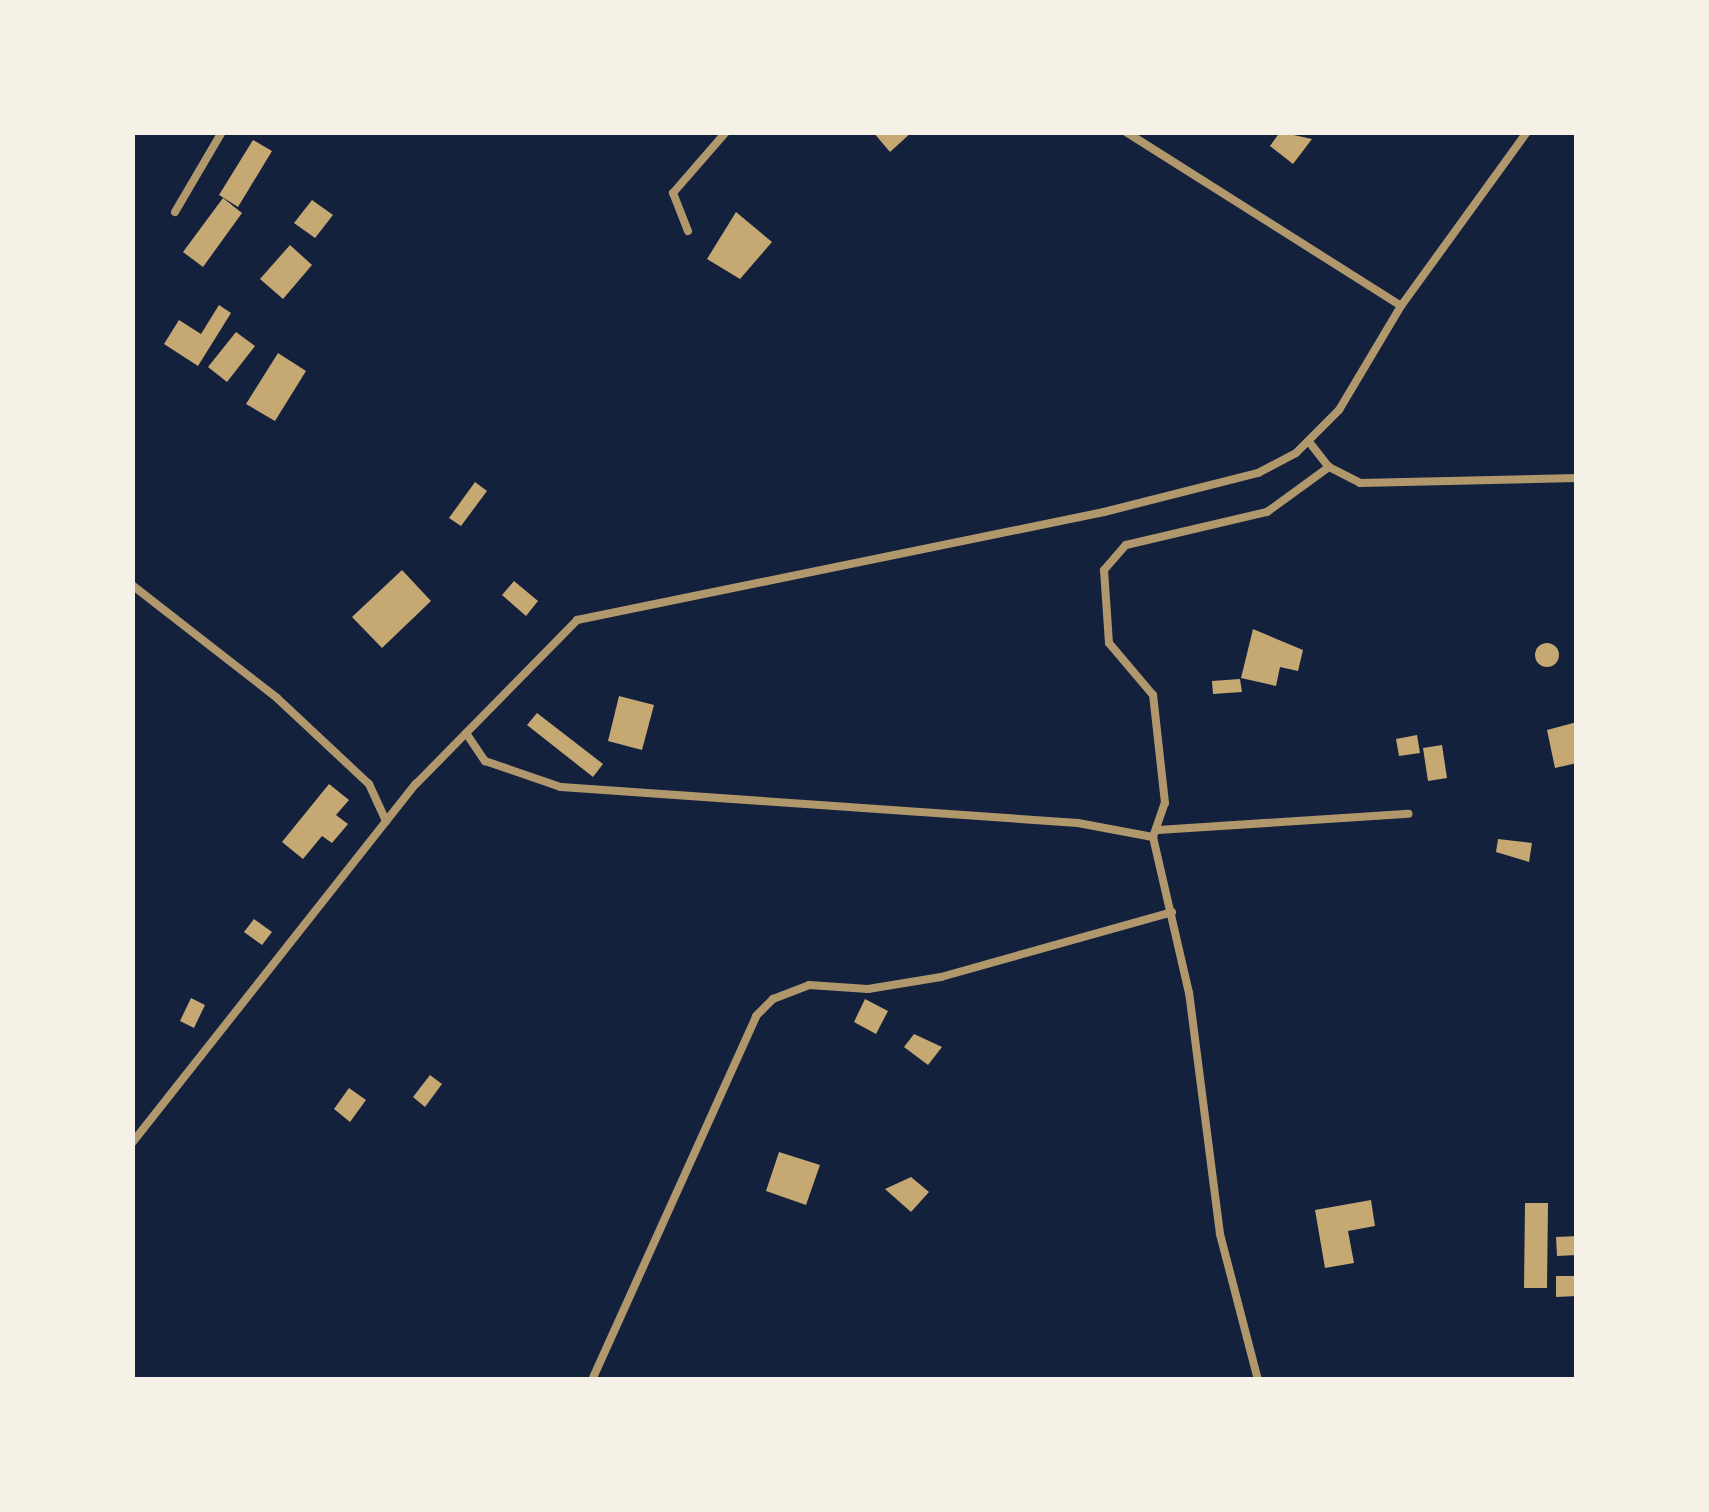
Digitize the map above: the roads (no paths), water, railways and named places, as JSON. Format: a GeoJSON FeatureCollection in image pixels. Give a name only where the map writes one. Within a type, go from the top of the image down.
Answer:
{"type":"FeatureCollection","features":[{"type":"Feature","properties":{"kind":"street"},"geometry":{"type":"LineString","coordinates":[[175,212],[222,132]]}},
{"type":"Feature","properties":{"kind":"street"},"geometry":{"type":"LineString","coordinates":[[688,231],[673,193],[726,132]]}},
{"type":"Feature","properties":{"kind":"street"},"geometry":{"type":"LineString","coordinates":[[1126,132],[1401,305]]}},
{"type":"Feature","properties":{"kind":"street"},"geometry":{"type":"LineString","coordinates":[[132,1144],[386,822],[466,734],[585,616],[1104,512],[1258,473],[1310,443],[1401,305],[1527,132]]}},
{"type":"Feature","properties":{"kind":"street"},"geometry":{"type":"LineString","coordinates":[[1310,443],[1329,467],[1360,483],[1577,478]]}},
{"type":"Feature","properties":{"kind":"street"},"geometry":{"type":"LineString","coordinates":[[1258,1380],[1220,1234],[1156,834],[1165,803],[1153,695],[1109,643],[1104,570],[1126,545],[1267,512],[1329,467]]}},
{"type":"Feature","properties":{"kind":"street"},"geometry":{"type":"LineString","coordinates":[[132,585],[277,698],[369,784],[386,822]]}},
{"type":"Feature","properties":{"kind":"street"},"geometry":{"type":"LineString","coordinates":[[466,734],[485,760],[561,787],[1078,824],[1156,834],[1408,814]]}},
{"type":"Feature","properties":{"kind":"street"},"geometry":{"type":"LineString","coordinates":[[592,1380],[756,1016],[773,999],[808,986],[868,989],[941,977],[1172,912]]}}]}
